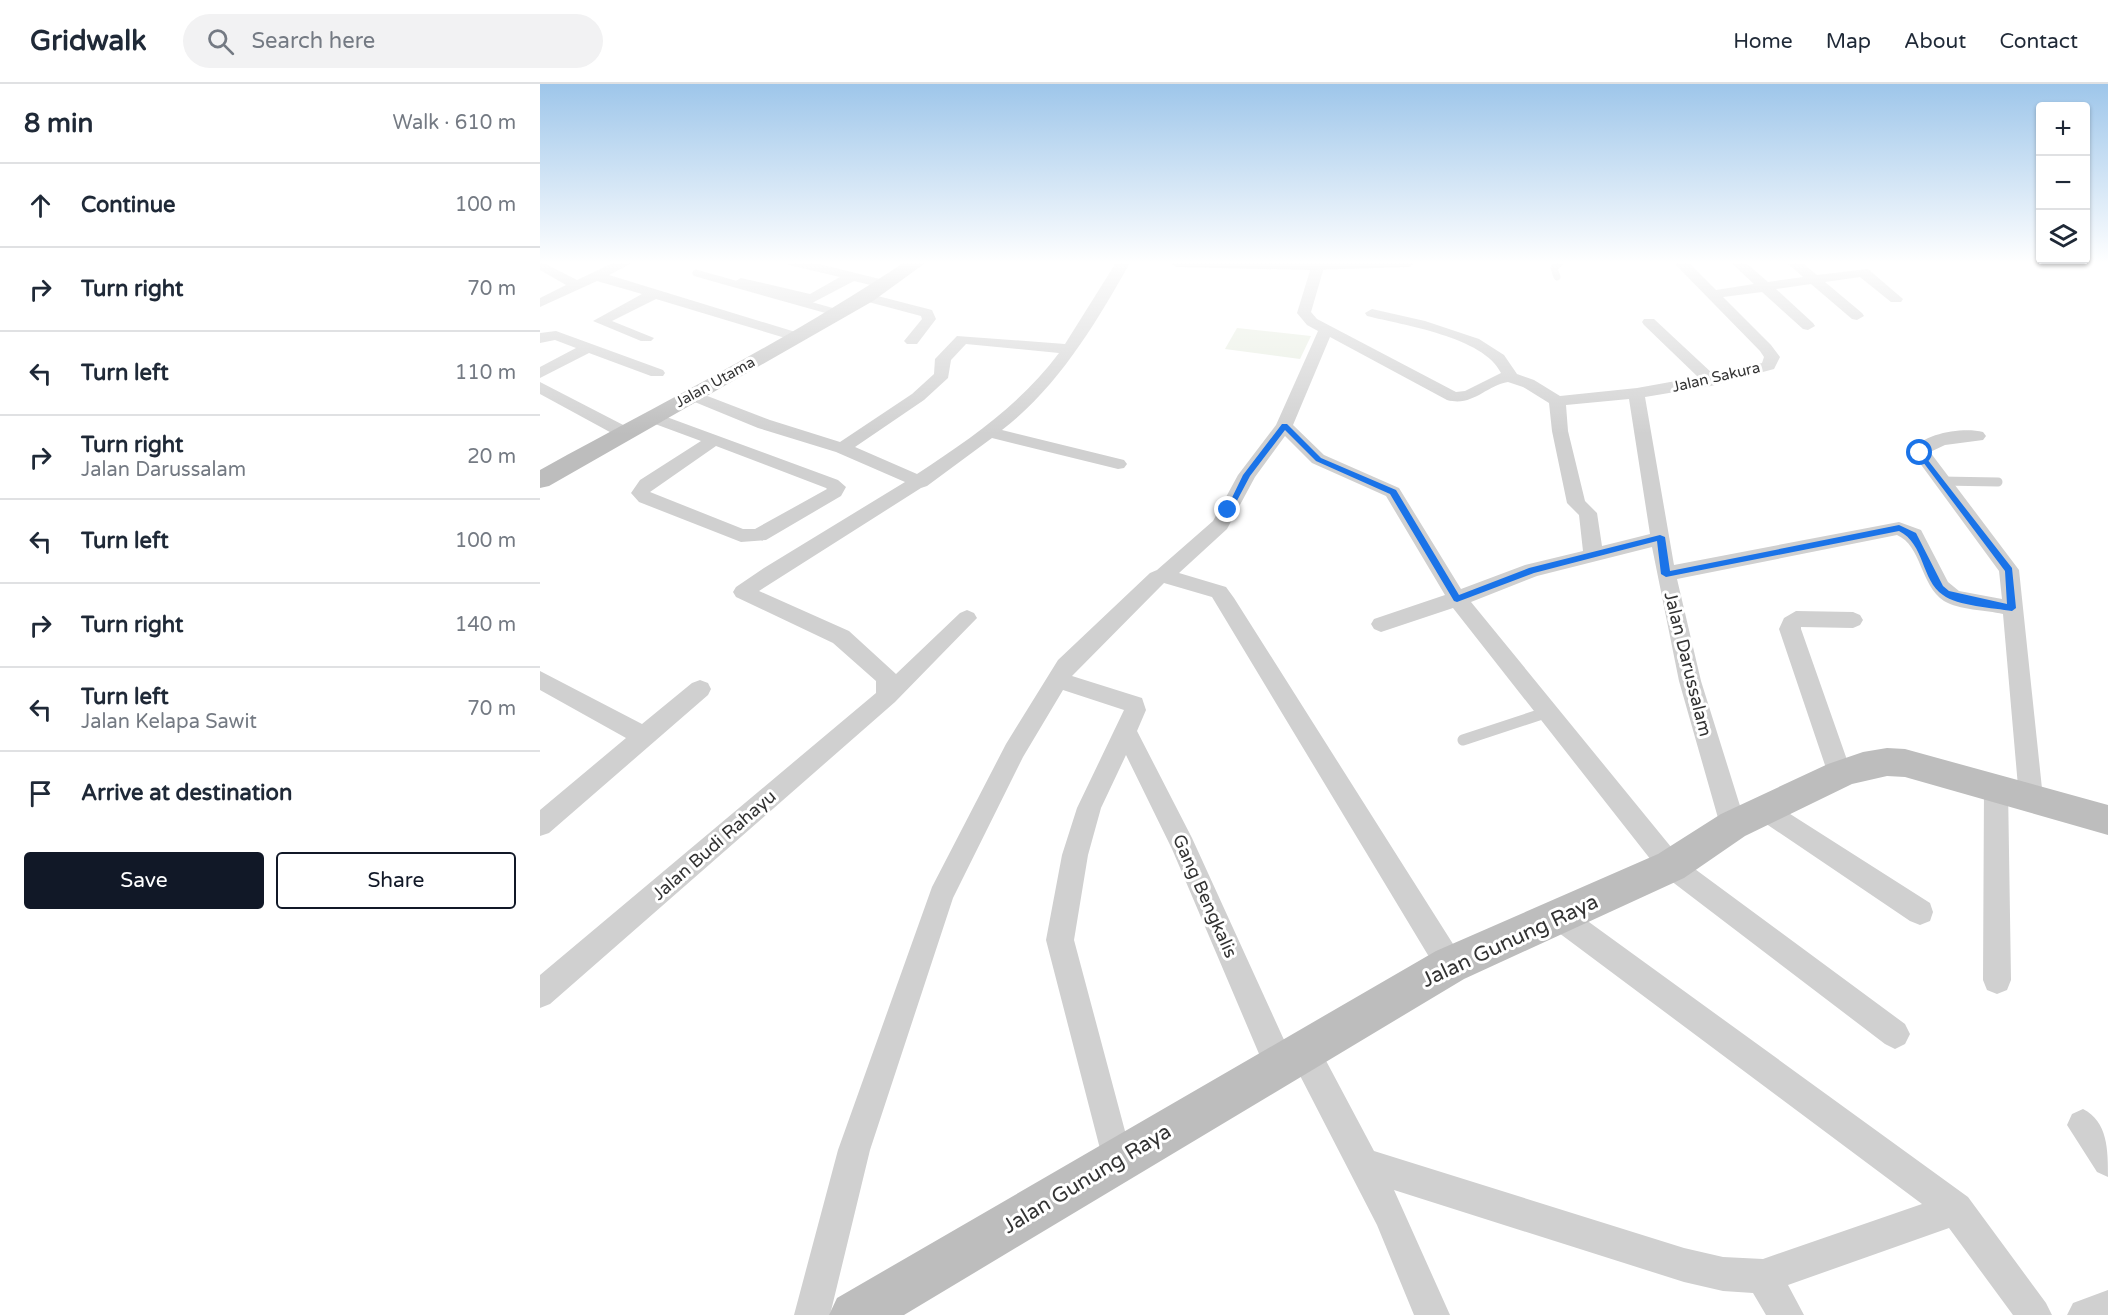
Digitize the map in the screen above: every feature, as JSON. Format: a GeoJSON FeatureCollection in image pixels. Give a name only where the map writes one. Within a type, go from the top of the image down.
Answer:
{"type":"FeatureCollection","features":[{"type":"Feature","properties":{"kind":"street"},"geometry":{"type":"LineString","coordinates":[[605,318],[600,321],[646,338]]}},
{"type":"Feature","properties":{"kind":"street"},"geometry":{"type":"LineString","coordinates":[[735,318],[797,337]]}},
{"type":"Feature","properties":{"kind":"street","name":"Jalan Utama"},"geometry":{"type":"LineString","coordinates":[[543,474],[625,433],[829,318]]}},
{"type":"Feature","properties":{"kind":"street"},"geometry":{"type":"LineString","coordinates":[[912,341],[929,318]]}},
{"type":"Feature","properties":{"kind":"street"},"geometry":{"type":"LineString","coordinates":[[887,696],[887,678],[841,637],[743,592],[789,559],[921,482],[989,432],[1037,391],[1088,318]]}},
{"type":"Feature","properties":{"kind":"street"},"geometry":{"type":"LineString","coordinates":[[1308,318],[1453,397],[1469,398],[1492,381],[1512,378],[1521,380],[1557,401],[1576,503],[1588,513],[1593,553]]}},
{"type":"Feature","properties":{"kind":"street"},"geometry":{"type":"LineString","coordinates":[[1402,318],[1488,350],[1506,365],[1512,378]]}},
{"type":"Feature","properties":{"kind":"street","name":"Jalan Sakura"},"geometry":{"type":"LineString","coordinates":[[1557,401],[1636,394],[1711,381],[1768,366],[1772,357],[1734,318]]}},
{"type":"Feature","properties":{"kind":"street"},"geometry":{"type":"LineString","coordinates":[[1800,318],[1808,326]]}},
{"type":"Feature","properties":{"kind":"street"},"geometry":{"type":"LineString","coordinates":[[1649,322],[1711,381]]}},
{"type":"Feature","properties":{"kind":"street"},"geometry":{"type":"LineString","coordinates":[[812,1315],[854,1150],[941,896],[1014,751],[1066,666],[1157,578],[1164,575],[1220,525],[1247,475],[1284,426],[1326,329]]}},
{"type":"Feature","properties":{"kind":"street"},"geometry":{"type":"LineString","coordinates":[[540,338],[556,335],[657,373]]}},
{"type":"Feature","properties":{"kind":"street"},"geometry":{"type":"LineString","coordinates":[[842,448],[918,397],[942,375],[943,359],[955,343],[962,339],[1068,349]]}},
{"type":"Feature","properties":{"kind":"street"},"geometry":{"type":"LineString","coordinates":[[540,373],[589,347]]}},
{"type":"Feature","properties":{"kind":"street"},"geometry":{"type":"LineString","coordinates":[[540,387],[625,433]]}},
{"type":"Feature","properties":{"kind":"street","name":"Jalan Darussalam"},"geometry":{"type":"LineString","coordinates":[[1636,394],[1666,574],[1690,681],[1733,825]]}},
{"type":"Feature","properties":{"kind":"street"},"geometry":{"type":"LineString","coordinates":[[691,395],[764,424],[842,448],[921,482]]}},
{"type":"Feature","properties":{"kind":"street"},"geometry":{"type":"LineString","coordinates":[[652,417],[714,440],[832,484],[837,487],[835,492],[759,535],[750,536],[741,536],[645,498],[640,493],[646,484],[714,440]]}},
{"type":"Feature","properties":{"kind":"street"},"geometry":{"type":"LineString","coordinates":[[1284,426],[1318,459],[1393,492],[1457,599],[1671,866],[1894,1034]]}},
{"type":"Feature","properties":{"kind":"street"},"geometry":{"type":"LineString","coordinates":[[989,432],[1118,465]]}},
{"type":"Feature","properties":{"kind":"street"},"geometry":{"type":"LineString","coordinates":[[1977,436],[1949,438],[1921,449],[1921,455],[2009,570],[2031,798]]}},
{"type":"Feature","properties":{"kind":"street"},"geometry":{"type":"LineString","coordinates":[[1666,574],[1899,528],[1914,535],[1940,587],[1946,593],[1953,597],[2012,608]]}},
{"type":"Feature","properties":{"kind":"street"},"geometry":{"type":"LineString","coordinates":[[1381,624],[1457,599],[1532,570],[1660,537]]}},
{"type":"Feature","properties":{"kind":"street"},"geometry":{"type":"LineString","coordinates":[[1164,575],[1219,592],[1450,965]]}},
{"type":"Feature","properties":{"kind":"street","name":"Jalan Budi Rahayu"},"geometry":{"type":"LineString","coordinates":[[540,994],[887,696],[967,618]]}},
{"type":"Feature","properties":{"kind":"street"},"geometry":{"type":"LineString","coordinates":[[1840,774],[1790,629],[1791,623],[1796,619],[1852,620]]}},
{"type":"Feature","properties":{"kind":"street"},"geometry":{"type":"LineString","coordinates":[[540,680],[643,736]]}},
{"type":"Feature","properties":{"kind":"street"},"geometry":{"type":"LineString","coordinates":[[1058,680],[1134,704],[1135,710],[1089,808],[1075,855],[1060,940],[1117,1161]]}},
{"type":"Feature","properties":{"kind":"street"},"geometry":{"type":"LineString","coordinates":[[540,825],[700,689]]}},
{"type":"Feature","properties":{"kind":"street","name":"Gang Bengkalis"},"geometry":{"type":"LineString","coordinates":[[1126,732],[1291,1057],[1364,1164],[1418,1277],[1432,1315]]}},
{"type":"Feature","properties":{"kind":"street","name":"Jalan Gunung Raya"},"geometry":{"type":"LineString","coordinates":[[854,1315],[909,1286],[1291,1057],[1450,965],[1561,918],[1671,866],[1733,825],[1768,811],[1840,774],[1863,766],[1887,762],[1905,763],[2108,820]]}},
{"type":"Feature","properties":{"kind":"street"},"geometry":{"type":"LineString","coordinates":[[1996,788],[1998,980]]}},
{"type":"Feature","properties":{"kind":"street"},"geometry":{"type":"LineString","coordinates":[[1768,811],[1920,912]]}},
{"type":"Feature","properties":{"kind":"street"},"geometry":{"type":"LineString","coordinates":[[1561,918],[1956,1209],[2034,1315]]}},
{"type":"Feature","properties":{"kind":"street"},"geometry":{"type":"LineString","coordinates":[[2083,1125],[2108,1161]]}},
{"type":"Feature","properties":{"kind":"street"},"geometry":{"type":"LineString","coordinates":[[1364,1164],[1684,1265],[1723,1274],[1763,1276],[1956,1209]]}},
{"type":"Feature","properties":{"kind":"street"},"geometry":{"type":"LineString","coordinates":[[1763,1276],[1786,1315]]}},
{"type":"Feature","properties":{"kind":"street"},"geometry":{"type":"LineString","coordinates":[[2085,1315],[2108,1308]]}},
{"type":"Feature","properties":{"kind":"lane"},"geometry":{"type":"LineString","coordinates":[[1941,481],[1998,482]]}},
{"type":"Feature","properties":{"kind":"lane"},"geometry":{"type":"LineString","coordinates":[[1463,740],[1548,712]]}},
{"type":"Feature","properties":{"kind":"shaded area"},"geometry":{"type":"Polygon","coordinates":[[[1237,328],[1311,336],[1300,359],[1225,349],[1237,328]]]}},
{"type":"Feature","properties":{"kind":"route"},"geometry":{"type":"LineString","coordinates":[[1228,510],[1247,475],[1284,426],[1318,459],[1393,492],[1457,599],[1532,570],[1660,537],[1666,574],[1899,528],[1914,535],[1940,587],[1946,593],[1953,597],[2012,608],[2009,570],[1920,453]]}}]}
